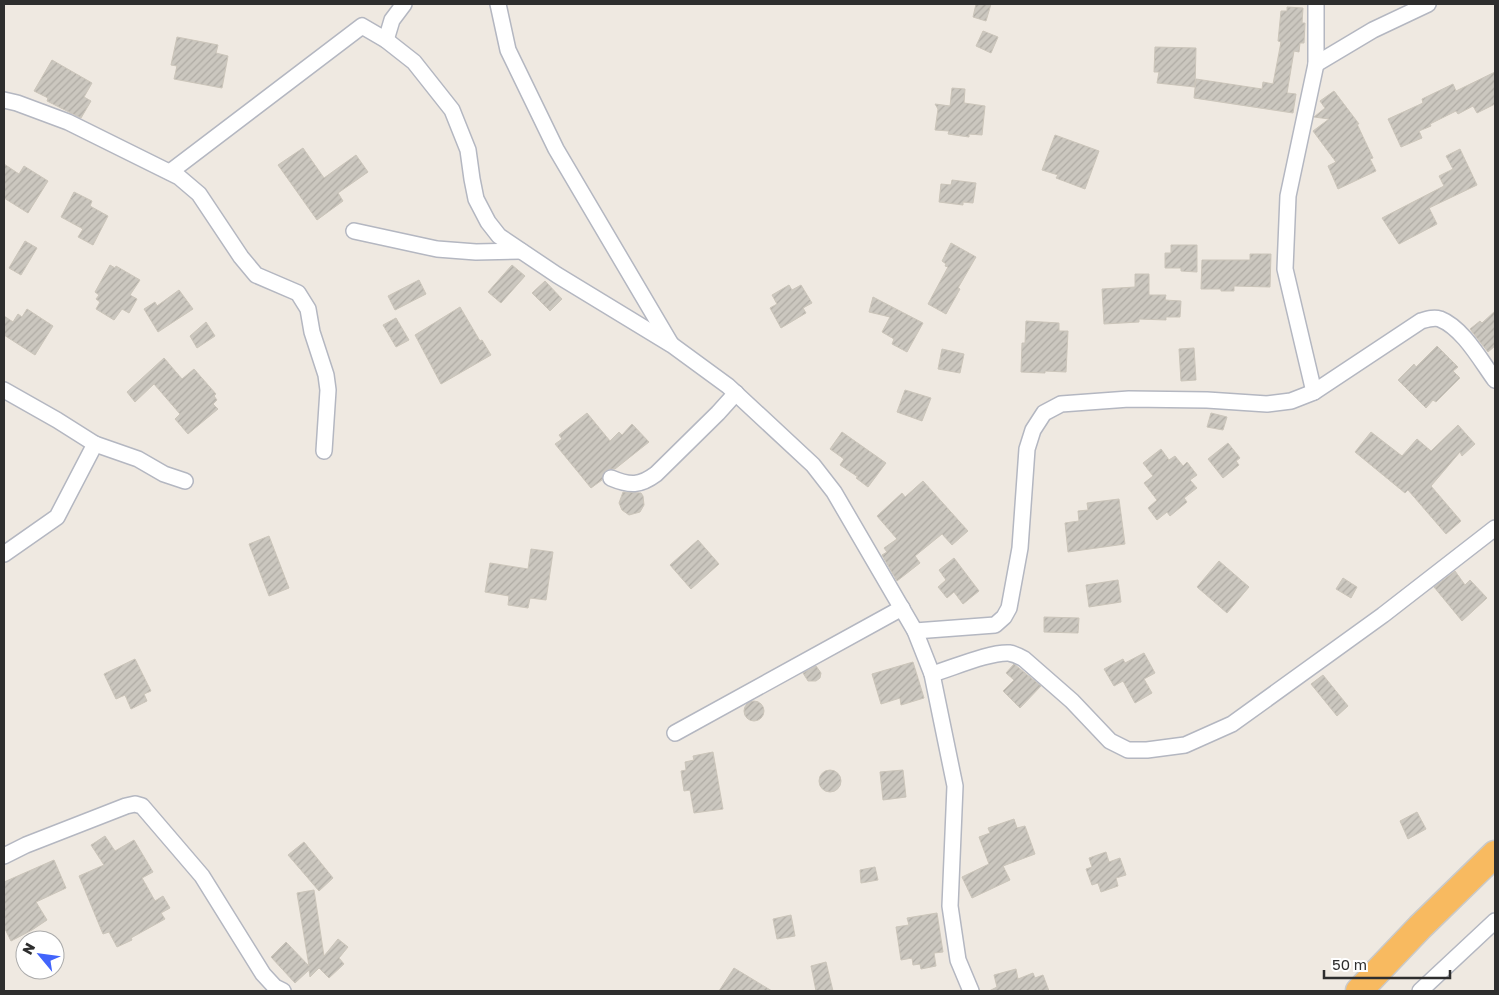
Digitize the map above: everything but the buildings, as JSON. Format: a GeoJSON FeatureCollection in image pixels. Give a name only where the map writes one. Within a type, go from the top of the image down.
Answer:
{"type":"FeatureCollection","features":[{"type":"Feature","properties":{"kind":"highway"},"geometry":{"type":"LineString","coordinates":[[1359,991],[1420,927],[1495,854]]}},
{"type":"Feature","properties":{"kind":"street"},"geometry":{"type":"LineString","coordinates":[[386,40],[392,20],[404,4]]}},
{"type":"Feature","properties":{"kind":"street"},"geometry":{"type":"LineString","coordinates":[[498,4],[508,50],[556,149],[672,345]]}},
{"type":"Feature","properties":{"kind":"street"},"geometry":{"type":"LineString","coordinates":[[1314,392],[1285,269],[1288,196],[1316,64],[1316,4]]}},
{"type":"Feature","properties":{"kind":"street"},"geometry":{"type":"LineString","coordinates":[[1316,64],[1373,30],[1428,4]]}},
{"type":"Feature","properties":{"kind":"street"},"geometry":{"type":"LineString","coordinates":[[170,172],[362,26],[386,40],[414,62],[452,110],[468,150],[476,199],[488,222],[499,236],[599,302],[672,345],[736,392],[813,465],[834,492],[902,608],[915,631],[932,674],[955,786],[950,906],[958,960],[971,991]]}},
{"type":"Feature","properties":{"kind":"street"},"geometry":{"type":"LineString","coordinates":[[4,100],[17,102],[68,122],[109,144],[179,177],[199,194],[235,249],[256,275],[298,293],[308,309],[312,332],[326,376],[328,390],[324,451]]}},
{"type":"Feature","properties":{"kind":"street"},"geometry":{"type":"LineString","coordinates":[[354,231],[437,249],[476,252],[521,251]]}},
{"type":"Feature","properties":{"kind":"street"},"geometry":{"type":"LineString","coordinates":[[915,631],[995,625],[1010,608],[1020,548],[1028,449],[1033,430],[1044,413],[1061,404],[1129,399],[1207,400],[1267,404],[1291,401],[1314,392],[1421,321],[1431,318],[1440,319],[1461,333],[1495,380]]}},
{"type":"Feature","properties":{"kind":"street"},"geometry":{"type":"LineString","coordinates":[[4,390],[95,444],[138,458],[164,474],[185,481]]}},
{"type":"Feature","properties":{"kind":"street"},"geometry":{"type":"LineString","coordinates":[[612,478],[628,484],[638,484],[646,481],[656,474],[718,413],[736,392]]}},
{"type":"Feature","properties":{"kind":"street"},"geometry":{"type":"LineString","coordinates":[[4,554],[58,517],[95,444]]}},
{"type":"Feature","properties":{"kind":"street"},"geometry":{"type":"LineString","coordinates":[[932,674],[994,655],[1017,655],[1072,701],[1110,741],[1128,750],[1147,750],[1185,745],[1232,724],[1376,620],[1495,528]]}},
{"type":"Feature","properties":{"kind":"street"},"geometry":{"type":"LineString","coordinates":[[675,732],[902,608]]}},
{"type":"Feature","properties":{"kind":"street"},"geometry":{"type":"LineString","coordinates":[[4,856],[26,845],[126,806],[135,804],[142,806],[202,876],[263,974],[283,991]]}},
{"type":"Feature","properties":{"kind":"street"},"geometry":{"type":"LineString","coordinates":[[1420,991],[1495,920]]}}]}
